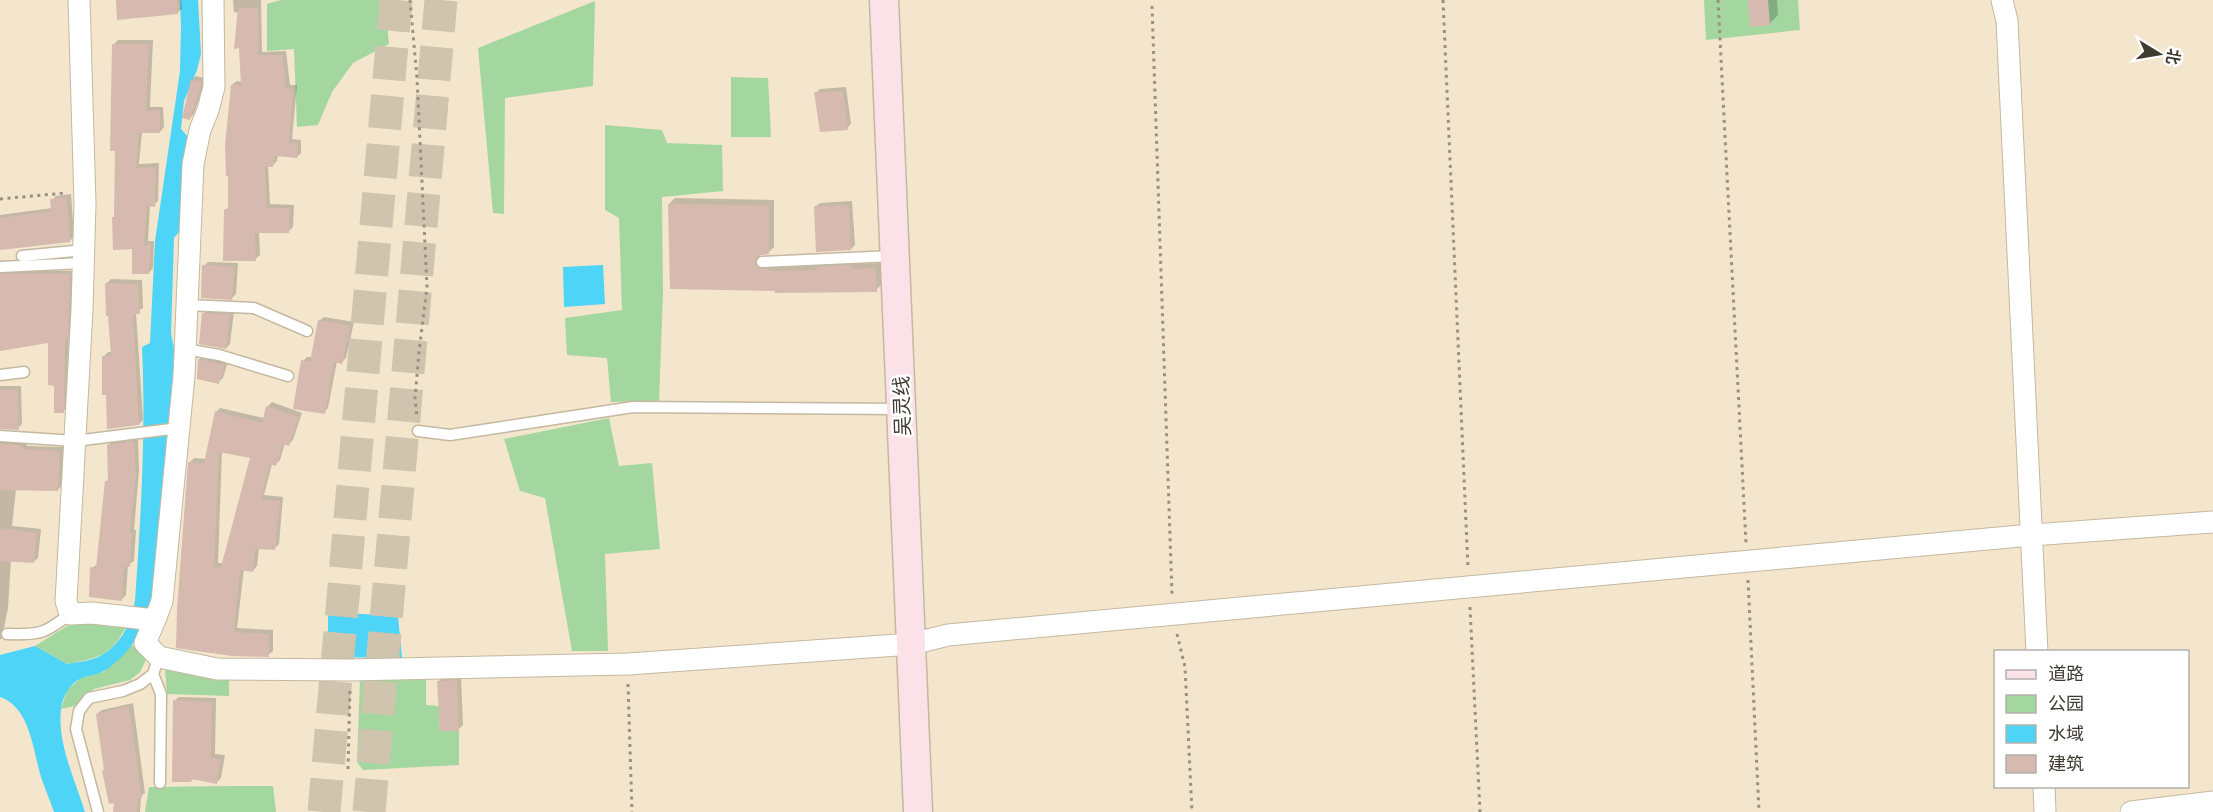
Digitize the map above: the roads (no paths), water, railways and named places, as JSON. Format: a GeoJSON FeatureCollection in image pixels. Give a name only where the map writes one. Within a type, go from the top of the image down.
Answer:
{"type":"FeatureCollection","features":[{"type":"Feature","properties":{"kind":"street"},"geometry":{"type":"LineString","coordinates":[[78,0],[84,192],[83,257],[66,601],[70,614],[154,620]]}},
{"type":"Feature","properties":{"kind":"street"},"geometry":{"type":"LineString","coordinates":[[213,0],[214,87],[200,130],[193,164],[185,349],[162,601],[145,643],[156,665],[217,669],[350,670],[628,664],[912,644],[948,634],[2031,535],[2213,522]]}},
{"type":"Feature","properties":{"kind":"street","name":"吴灵线"},"geometry":{"type":"LineString","coordinates":[[884,0],[918,812]]}},
{"type":"Feature","properties":{"kind":"street"},"geometry":{"type":"LineString","coordinates":[[2002,0],[2007,21],[2037,650]]}},
{"type":"Feature","properties":{"kind":"street"},"geometry":{"type":"LineString","coordinates":[[2044,788],[2045,812]]}},
{"type":"Feature","properties":{"kind":"street"},"geometry":{"type":"LineString","coordinates":[[2131,812],[2213,802]]}},
{"type":"Feature","properties":{"kind":"lane"},"geometry":{"type":"LineString","coordinates":[[22,256],[83,257]]}},
{"type":"Feature","properties":{"kind":"lane"},"geometry":{"type":"LineString","coordinates":[[762,262],[896,256]]}},
{"type":"Feature","properties":{"kind":"lane"},"geometry":{"type":"LineString","coordinates":[[0,267],[83,257]]}},
{"type":"Feature","properties":{"kind":"lane"},"geometry":{"type":"LineString","coordinates":[[187,305],[254,308],[307,331]]}},
{"type":"Feature","properties":{"kind":"lane"},"geometry":{"type":"LineString","coordinates":[[185,349],[219,355],[288,376]]}},
{"type":"Feature","properties":{"kind":"lane"},"geometry":{"type":"LineString","coordinates":[[0,375],[24,372]]}},
{"type":"Feature","properties":{"kind":"lane"},"geometry":{"type":"LineString","coordinates":[[418,431],[450,435],[652,406],[902,409]]}},
{"type":"Feature","properties":{"kind":"lane"},"geometry":{"type":"LineString","coordinates":[[0,436],[75,441],[176,429]]}},
{"type":"Feature","properties":{"kind":"lane"},"geometry":{"type":"LineString","coordinates":[[7,634],[39,634],[49,631],[70,614]]}},
{"type":"Feature","properties":{"kind":"lane"},"geometry":{"type":"LineString","coordinates":[[156,665],[161,694],[160,783]]}},
{"type":"Feature","properties":{"kind":"lane"},"geometry":{"type":"LineString","coordinates":[[98,812],[76,729],[79,711],[89,698],[123,691],[140,684],[156,665]]}},
{"type":"Feature","properties":{"kind":"water"},"geometry":{"type":"Polygon","coordinates":[[[180,0],[198,0],[201,54],[184,101],[181,129],[188,137],[181,197],[180,231],[174,238],[171,334],[175,352],[151,602],[145,622],[135,640],[122,656],[104,671],[80,679],[66,694],[60,722],[64,748],[85,812],[54,812],[24,720],[10,702],[0,697],[0,655],[35,646],[67,664],[92,659],[100,656],[119,640],[128,625],[133,609],[142,474],[142,347],[150,343],[155,241],[180,71],[180,0]]]}},
{"type":"Feature","properties":{"kind":"water"},"geometry":{"type":"Polygon","coordinates":[[[603,265],[605,304],[564,307],[563,267],[603,265]]]}},
{"type":"Feature","properties":{"kind":"water"},"geometry":{"type":"Polygon","coordinates":[[[328,612],[398,616],[402,658],[328,657],[328,612]]]}},
{"type":"Feature","properties":{"kind":"tunnel"},"geometry":{"type":"LineString","coordinates":[[324,812],[396,0]]}},
{"type":"Feature","properties":{"kind":"tunnel"},"geometry":{"type":"LineString","coordinates":[[369,812],[441,0]]}}]}
